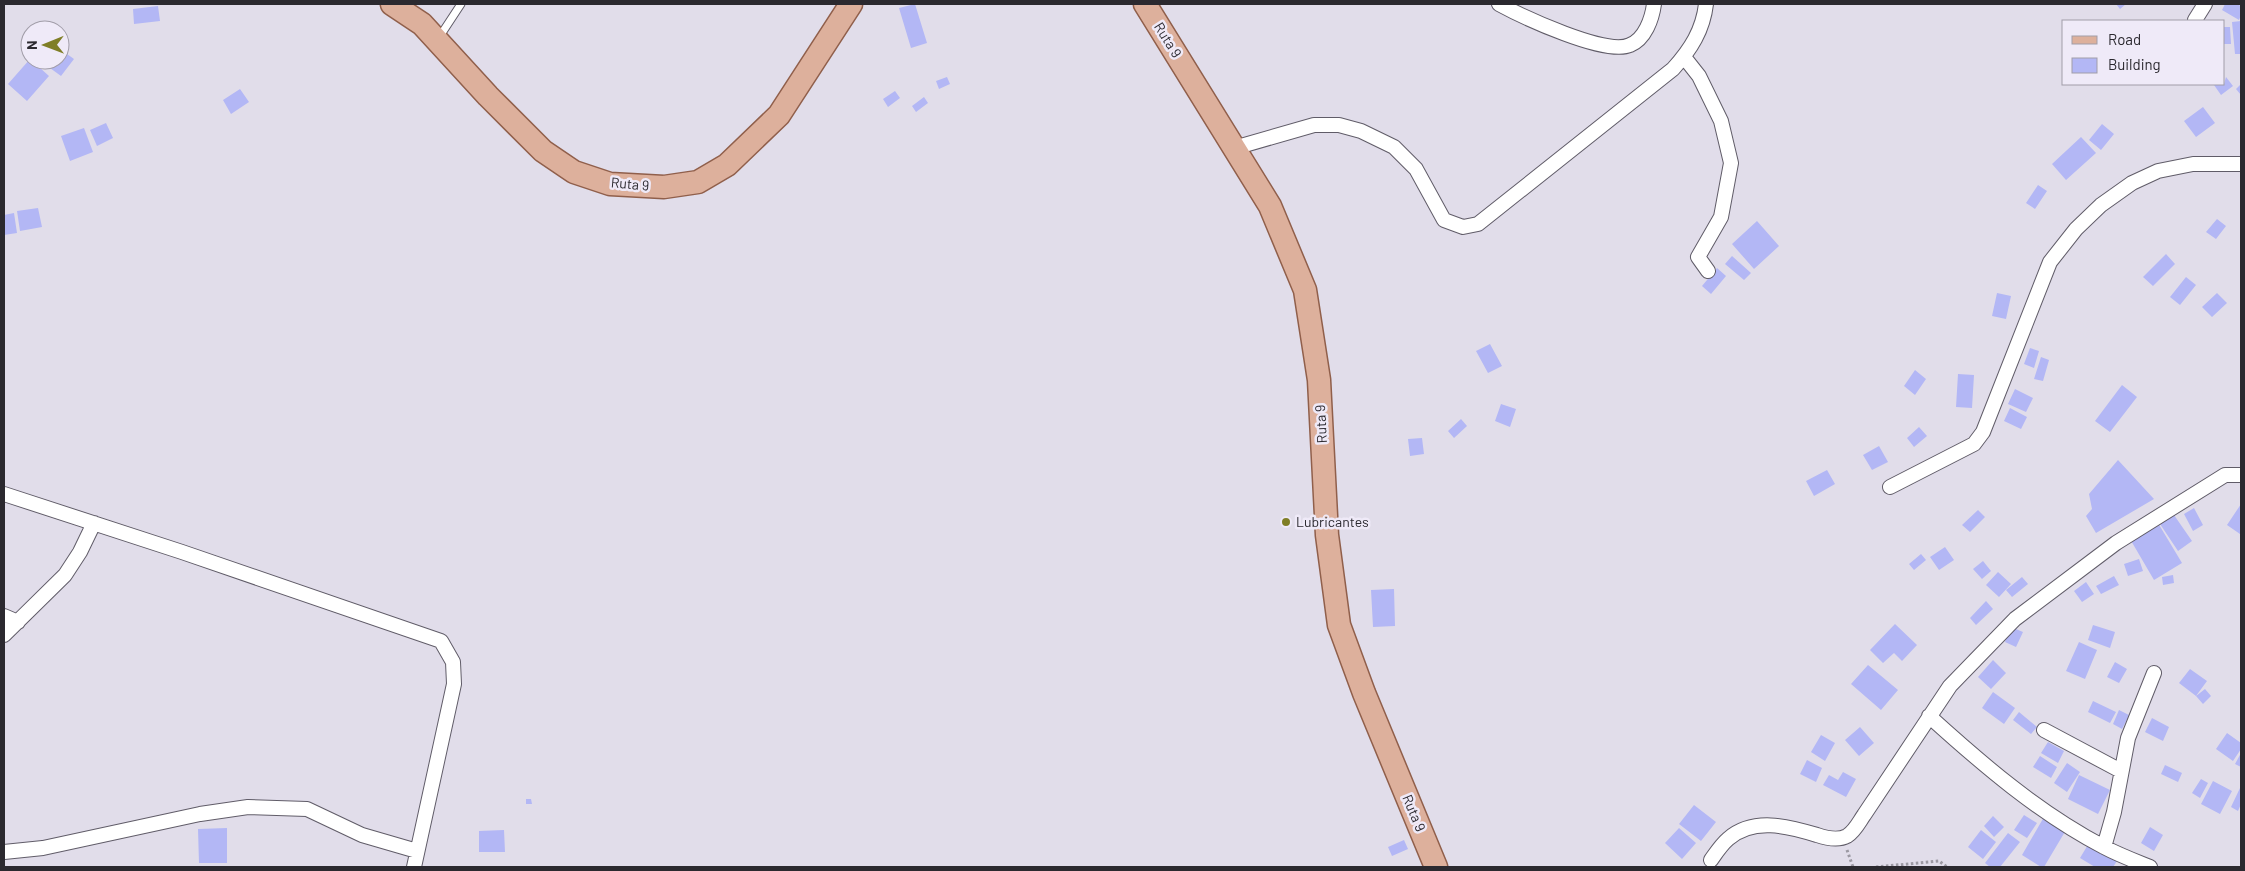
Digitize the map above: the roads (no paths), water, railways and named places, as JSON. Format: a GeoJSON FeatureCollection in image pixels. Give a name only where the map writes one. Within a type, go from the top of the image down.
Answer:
{"type":"FeatureCollection","features":[{"type":"Feature","properties":{"kind":"main road","name":"Ruta 9"},"geometry":{"type":"LineString","coordinates":[[392,4],[422,24],[543,151],[574,172],[610,184],[664,187],[698,182],[727,165],[779,115],[851,4]]}},
{"type":"Feature","properties":{"kind":"main road","name":"Ruta 9"},"geometry":{"type":"LineString","coordinates":[[1145,4],[1270,206],[1305,290],[1319,380],[1327,535],[1339,625],[1364,693],[1436,867]]}},
{"type":"Feature","properties":{"kind":"street"},"geometry":{"type":"LineString","coordinates":[[1499,4],[1549,27],[1615,48],[1629,46],[1639,40],[1648,25],[1654,4]]}},
{"type":"Feature","properties":{"kind":"street"},"geometry":{"type":"LineString","coordinates":[[1234,148],[1314,125],[1339,125],[1361,131],[1394,148],[1416,169],[1444,220],[1463,227],[1478,224],[1673,69],[1690,49],[1704,21],[1706,4]]}},
{"type":"Feature","properties":{"kind":"street"},"geometry":{"type":"LineString","coordinates":[[2195,20],[2205,4]]}},
{"type":"Feature","properties":{"kind":"street"},"geometry":{"type":"LineString","coordinates":[[1684,57],[1699,76],[1721,122],[1731,163],[1720,217],[1698,257],[1708,272]]}},
{"type":"Feature","properties":{"kind":"street"},"geometry":{"type":"LineString","coordinates":[[1890,487],[1974,444],[1984,432],[2050,262],[2076,229],[2101,205],[2132,183],[2158,170],[2193,164],[2241,164]]}},
{"type":"Feature","properties":{"kind":"street"},"geometry":{"type":"LineString","coordinates":[[1711,860],[1727,839],[1746,827],[1759,825],[1774,826],[1829,838],[1845,837],[1852,832],[1950,686],[2015,620],[2116,543],[2210,483],[2225,475],[2241,475]]}},
{"type":"Feature","properties":{"kind":"street"},"geometry":{"type":"LineString","coordinates":[[4,494],[441,641],[453,662],[454,684],[414,867]]}},
{"type":"Feature","properties":{"kind":"street"},"geometry":{"type":"LineString","coordinates":[[4,635],[65,575],[80,552],[94,523]]}},
{"type":"Feature","properties":{"kind":"street"},"geometry":{"type":"LineString","coordinates":[[4,616],[18,622]]}},
{"type":"Feature","properties":{"kind":"street"},"geometry":{"type":"LineString","coordinates":[[2104,847],[2114,812],[2128,738],[2154,673]]}},
{"type":"Feature","properties":{"kind":"street"},"geometry":{"type":"LineString","coordinates":[[1929,716],[1984,767],[2028,799],[2104,847],[2150,867]]}},
{"type":"Feature","properties":{"kind":"street"},"geometry":{"type":"LineString","coordinates":[[2044,730],[2121,771]]}},
{"type":"Feature","properties":{"kind":"street"},"geometry":{"type":"LineString","coordinates":[[4,852],[43,848],[200,814],[248,807],[307,809],[362,835],[417,851]]}},
{"type":"Feature","properties":{"kind":"lane"},"geometry":{"type":"LineString","coordinates":[[437,41],[461,4]]}},
{"type":"Feature","properties":{"kind":"place","name":"Lubricantes"},"geometry":{"type":"Point","coordinates":[1286,522]}}]}
